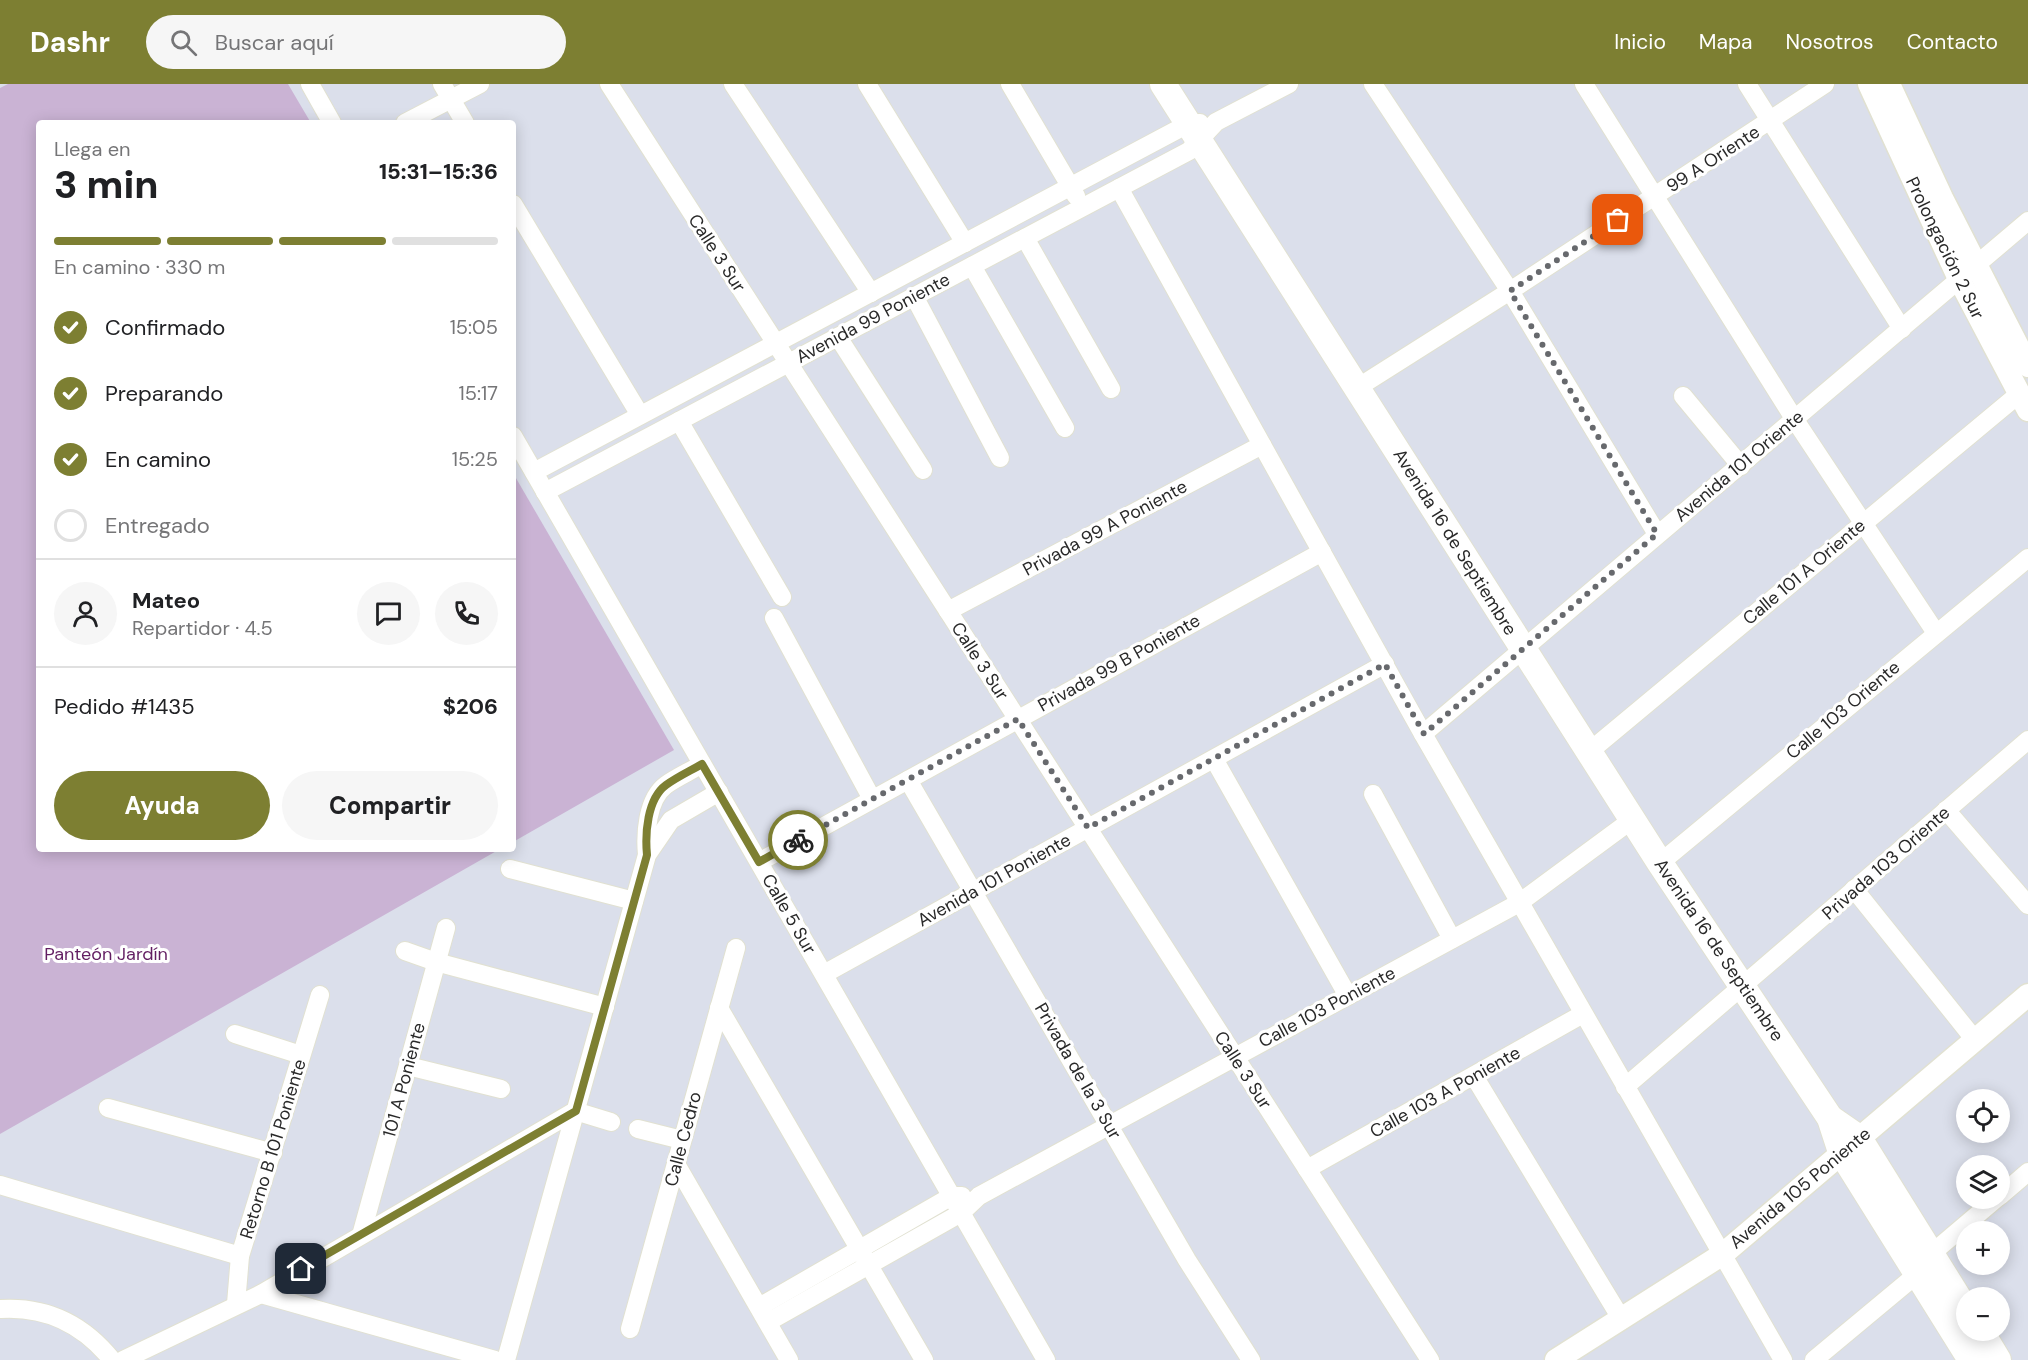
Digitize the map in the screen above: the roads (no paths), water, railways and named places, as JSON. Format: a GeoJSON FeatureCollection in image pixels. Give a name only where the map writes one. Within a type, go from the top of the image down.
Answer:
{"type":"FeatureCollection","features":[{"type":"Feature","properties":{"kind":"main road","name":"Avenida 16 de Septiembre"},"geometry":{"type":"LineString","coordinates":[[1162,84],[1660,863],[1850,1145]]}},
{"type":"Feature","properties":{"kind":"main road"},"geometry":{"type":"LineString","coordinates":[[1850,1145],[1931,1254],[1956,1294]]}},
{"type":"Feature","properties":{"kind":"main road"},"geometry":{"type":"LineString","coordinates":[[1850,1145],[1916,1275],[1971,1360]]}},
{"type":"Feature","properties":{"kind":"main road"},"geometry":{"type":"LineString","coordinates":[[1987,1341],[1998,1360]]}},
{"type":"Feature","properties":{"kind":"street"},"geometry":{"type":"LineString","coordinates":[[310,84],[330,120]]}},
{"type":"Feature","properties":{"kind":"street"},"geometry":{"type":"LineString","coordinates":[[409,120],[446,92],[480,84]]}},
{"type":"Feature","properties":{"kind":"street","name":"Calle 3 Sur"},"geometry":{"type":"LineString","coordinates":[[609,84],[1430,1360]]}},
{"type":"Feature","properties":{"kind":"street"},"geometry":{"type":"LineString","coordinates":[[733,84],[871,293]]}},
{"type":"Feature","properties":{"kind":"street"},"geometry":{"type":"LineString","coordinates":[[867,84],[965,243]]}},
{"type":"Feature","properties":{"kind":"street"},"geometry":{"type":"LineString","coordinates":[[1010,84],[1082,207]]}},
{"type":"Feature","properties":{"kind":"street"},"geometry":{"type":"LineString","coordinates":[[1194,133],[1289,84]]}},
{"type":"Feature","properties":{"kind":"street"},"geometry":{"type":"LineString","coordinates":[[1373,84],[1510,291],[1657,534]]}},
{"type":"Feature","properties":{"kind":"street"},"geometry":{"type":"LineString","coordinates":[[1584,84],[1796,420],[1936,633]]}},
{"type":"Feature","properties":{"kind":"street"},"geometry":{"type":"LineString","coordinates":[[1748,84],[1902,329]]}},
{"type":"Feature","properties":{"kind":"street","name":"99 A Oriente"},"geometry":{"type":"LineString","coordinates":[[1357,388],[1510,291],[1825,84]]}},
{"type":"Feature","properties":{"kind":"street","name":"Prolongación 2 Sur"},"geometry":{"type":"LineString","coordinates":[[1869,84],[1959,279],[2024,402]]}},
{"type":"Feature","properties":{"kind":"street","name":"Prolongación 2 Sur"},"geometry":{"type":"LineString","coordinates":[[1889,84],[2028,366]]}},
{"type":"Feature","properties":{"kind":"street"},"geometry":{"type":"LineString","coordinates":[[446,92],[463,120]]}},
{"type":"Feature","properties":{"kind":"street","name":"Avenida 99 Poniente"},"geometry":{"type":"LineString","coordinates":[[534,472],[1070,187],[1194,133]]}},
{"type":"Feature","properties":{"kind":"street","name":"Avenida 99 Poniente"},"geometry":{"type":"LineString","coordinates":[[545,492],[1189,151],[1194,133]]}},
{"type":"Feature","properties":{"kind":"street"},"geometry":{"type":"LineString","coordinates":[[1119,188],[1519,903],[1783,1360]]}},
{"type":"Feature","properties":{"kind":"street"},"geometry":{"type":"LineString","coordinates":[[516,209],[640,415]]}},
{"type":"Feature","properties":{"kind":"street","name":"Avenida 101 Oriente"},"geometry":{"type":"LineString","coordinates":[[1424,734],[2028,221]]}},
{"type":"Feature","properties":{"kind":"street"},"geometry":{"type":"LineString","coordinates":[[1025,238],[1111,389]]}},
{"type":"Feature","properties":{"kind":"street"},"geometry":{"type":"LineString","coordinates":[[972,266],[1065,428]]}},
{"type":"Feature","properties":{"kind":"street"},"geometry":{"type":"LineString","coordinates":[[914,296],[1000,458]]}},
{"type":"Feature","properties":{"kind":"street"},"geometry":{"type":"LineString","coordinates":[[838,337],[923,470]]}},
{"type":"Feature","properties":{"kind":"street"},"geometry":{"type":"LineString","coordinates":[[1683,396],[1741,466]]}},
{"type":"Feature","properties":{"kind":"street","name":"Calle 101 A Oriente"},"geometry":{"type":"LineString","coordinates":[[1590,751],[1862,522],[2024,402]]}},
{"type":"Feature","properties":{"kind":"street"},"geometry":{"type":"LineString","coordinates":[[679,421],[782,597]]}},
{"type":"Feature","properties":{"kind":"street","name":"Calle 5 Sur"},"geometry":{"type":"LineString","coordinates":[[516,441],[1046,1360]]}},
{"type":"Feature","properties":{"kind":"street","name":"Privada 99 A Poniente"},"geometry":{"type":"LineString","coordinates":[[948,611],[1262,445]]}},
{"type":"Feature","properties":{"kind":"street","name":"Privada 99 B Poniente"},"geometry":{"type":"LineString","coordinates":[[759,862],[1322,552]]}},
{"type":"Feature","properties":{"kind":"street","name":"Calle 103 Oriente"},"geometry":{"type":"LineString","coordinates":[[1660,863],[2028,558]]}},
{"type":"Feature","properties":{"kind":"street"},"geometry":{"type":"LineString","coordinates":[[774,618],[872,799]]}},
{"type":"Feature","properties":{"kind":"street","name":"Avenida 101 Poniente"},"geometry":{"type":"LineString","coordinates":[[824,974],[1385,664]]}},
{"type":"Feature","properties":{"kind":"street","name":"Privada 103 Oriente"},"geometry":{"type":"LineString","coordinates":[[1744,987],[2028,740]]}},
{"type":"Feature","properties":{"kind":"street"},"geometry":{"type":"LineString","coordinates":[[1214,759],[1348,996]]}},
{"type":"Feature","properties":{"kind":"street"},"geometry":{"type":"LineString","coordinates":[[647,855],[645,836],[655,798],[664,786],[702,764]]}},
{"type":"Feature","properties":{"kind":"street","name":"Privada de la 3 Sur"},"geometry":{"type":"LineString","coordinates":[[908,780],[1187,1260],[1251,1360]]}},
{"type":"Feature","properties":{"kind":"street"},"geometry":{"type":"LineString","coordinates":[[506,1360],[647,855],[671,820],[719,792]]}},
{"type":"Feature","properties":{"kind":"street"},"geometry":{"type":"LineString","coordinates":[[1373,794],[1452,939]]}},
{"type":"Feature","properties":{"kind":"street"},"geometry":{"type":"LineString","coordinates":[[1946,810],[2028,905]]}},
{"type":"Feature","properties":{"kind":"street","name":"Calle 103 Poniente"},"geometry":{"type":"LineString","coordinates":[[764,1314],[868,1265],[961,1213],[979,1196],[1519,903],[1633,819]]}},
{"type":"Feature","properties":{"kind":"street"},"geometry":{"type":"LineString","coordinates":[[510,869],[634,901]]}},
{"type":"Feature","properties":{"kind":"street"},"geometry":{"type":"LineString","coordinates":[[1854,889],[1975,1040]]}},
{"type":"Feature","properties":{"kind":"street","name":"101 A Poniente"},"geometry":{"type":"LineString","coordinates":[[362,1232],[446,928]]}},
{"type":"Feature","properties":{"kind":"street","name":"Calle Cedro"},"geometry":{"type":"LineString","coordinates":[[630,1329],[736,948]]}},
{"type":"Feature","properties":{"kind":"street"},"geometry":{"type":"LineString","coordinates":[[405,951],[436,962],[604,1006]]}},
{"type":"Feature","properties":{"kind":"street"},"geometry":{"type":"LineString","coordinates":[[1625,1087],[1744,987]]}},
{"type":"Feature","properties":{"kind":"street","name":"Retorno B 101 Poniente"},"geometry":{"type":"LineString","coordinates":[[236,1304],[240,1256],[320,995]]}},
{"type":"Feature","properties":{"kind":"street","name":"Avenida 105 Poniente"},"geometry":{"type":"LineString","coordinates":[[1570,1357],[1723,1254],[2028,995]]}},
{"type":"Feature","properties":{"kind":"street"},"geometry":{"type":"LineString","coordinates":[[719,1008],[924,1360]]}},
{"type":"Feature","properties":{"kind":"street","name":"Calle 103 A Poniente"},"geometry":{"type":"LineString","coordinates":[[1307,1169],[1583,1014]]}},
{"type":"Feature","properties":{"kind":"street"},"geometry":{"type":"LineString","coordinates":[[235,1034],[301,1055]]}},
{"type":"Feature","properties":{"kind":"street"},"geometry":{"type":"LineString","coordinates":[[408,1066],[501,1089]]}},
{"type":"Feature","properties":{"kind":"street"},"geometry":{"type":"LineString","coordinates":[[1474,1076],[1622,1320]]}},
{"type":"Feature","properties":{"kind":"street"},"geometry":{"type":"LineString","coordinates":[[108,1108],[273,1153]]}},
{"type":"Feature","properties":{"kind":"street"},"geometry":{"type":"LineString","coordinates":[[123,1360],[261,1294],[362,1232],[576,1111],[611,1122]]}},
{"type":"Feature","properties":{"kind":"street"},"geometry":{"type":"LineString","coordinates":[[638,1129],[682,1140]]}},
{"type":"Feature","properties":{"kind":"street"},"geometry":{"type":"LineString","coordinates":[[676,1164],[789,1360]]}},
{"type":"Feature","properties":{"kind":"street"},"geometry":{"type":"LineString","coordinates":[[2010,1187],[2028,1172]]}},
{"type":"Feature","properties":{"kind":"street"},"geometry":{"type":"LineString","coordinates":[[0,1185],[240,1256]]}},
{"type":"Feature","properties":{"kind":"street"},"geometry":{"type":"LineString","coordinates":[[764,1314],[859,1249],[951,1196]]}},
{"type":"Feature","properties":{"kind":"street","name":"Calle 103 Poniente"},"geometry":{"type":"LineString","coordinates":[[951,1196],[979,1196]]}},
{"type":"Feature","properties":{"kind":"street"},"geometry":{"type":"LineString","coordinates":[[1931,1254],[1984,1209]]}},
{"type":"Feature","properties":{"kind":"street"},"geometry":{"type":"LineString","coordinates":[[1814,1360],[1916,1275]]}},
{"type":"Feature","properties":{"kind":"street"},"geometry":{"type":"LineString","coordinates":[[261,1294],[495,1360]]}},
{"type":"Feature","properties":{"kind":"street"},"geometry":{"type":"LineString","coordinates":[[0,1301],[21,1308],[49,1313],[75,1325],[97,1342],[112,1360]]}},
{"type":"Feature","properties":{"kind":"street"},"geometry":{"type":"LineString","coordinates":[[0,1309],[21,1308]]}},
{"type":"Feature","properties":{"kind":"park label","name":"Panteón Jardín"},"geometry":{"type":"Point","coordinates":[106,954]}}]}
